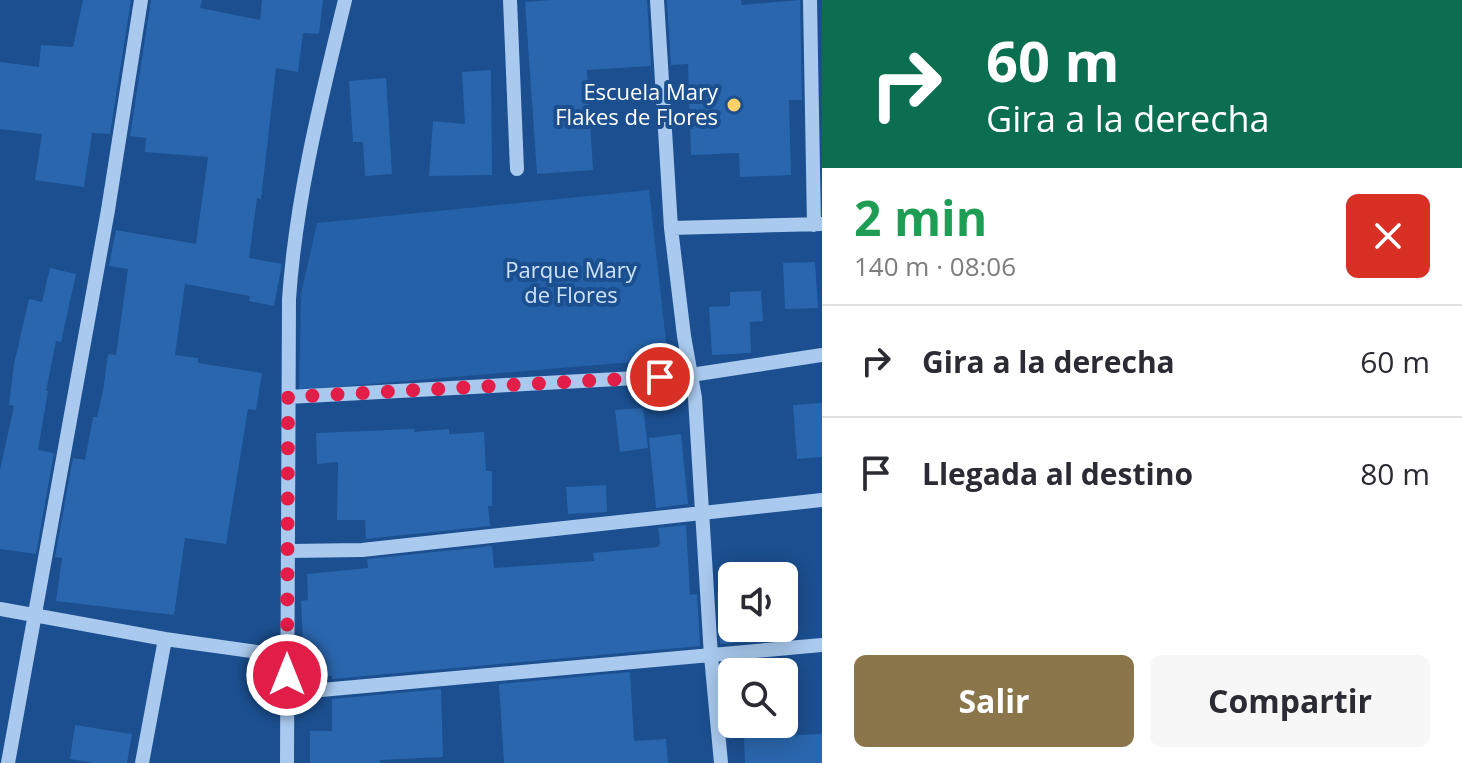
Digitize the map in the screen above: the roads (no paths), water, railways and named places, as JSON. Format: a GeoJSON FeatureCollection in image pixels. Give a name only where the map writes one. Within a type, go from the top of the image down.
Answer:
{"type":"FeatureCollection","features":[{"type":"Feature","properties":{"kind":"street"},"geometry":{"type":"LineString","coordinates":[[8,763],[108,210],[141,0]]}},
{"type":"Feature","properties":{"kind":"street"},"geometry":{"type":"LineString","coordinates":[[287,763],[289,299],[293,241],[305,169],[345,0]]}},
{"type":"Feature","properties":{"kind":"street"},"geometry":{"type":"LineString","coordinates":[[510,0],[517,169]]}},
{"type":"Feature","properties":{"kind":"street"},"geometry":{"type":"LineString","coordinates":[[657,0],[671,228],[695,398],[721,763]]}},
{"type":"Feature","properties":{"kind":"street"},"geometry":{"type":"LineString","coordinates":[[671,228],[818,224],[810,0]]}},
{"type":"Feature","properties":{"kind":"street"},"geometry":{"type":"LineString","coordinates":[[288,397],[691,375],[822,355]]}},
{"type":"Feature","properties":{"kind":"street"},"geometry":{"type":"LineString","coordinates":[[289,551],[362,550],[822,500]]}},
{"type":"Feature","properties":{"kind":"street"},"geometry":{"type":"LineString","coordinates":[[0,609],[165,639],[286,656]]}},
{"type":"Feature","properties":{"kind":"street"},"geometry":{"type":"LineString","coordinates":[[142,763],[165,639]]}},
{"type":"Feature","properties":{"kind":"street"},"geometry":{"type":"LineString","coordinates":[[288,693],[822,645]]}},
{"type":"Feature","properties":{"kind":"place","name":"Escuela Mary Flakes de Flores"},"geometry":{"type":"Point","coordinates":[734,105]}},
{"type":"Feature","properties":{"kind":"park label","name":"Parque Mary de Flores"},"geometry":{"type":"Point","coordinates":[571,282]}}]}
